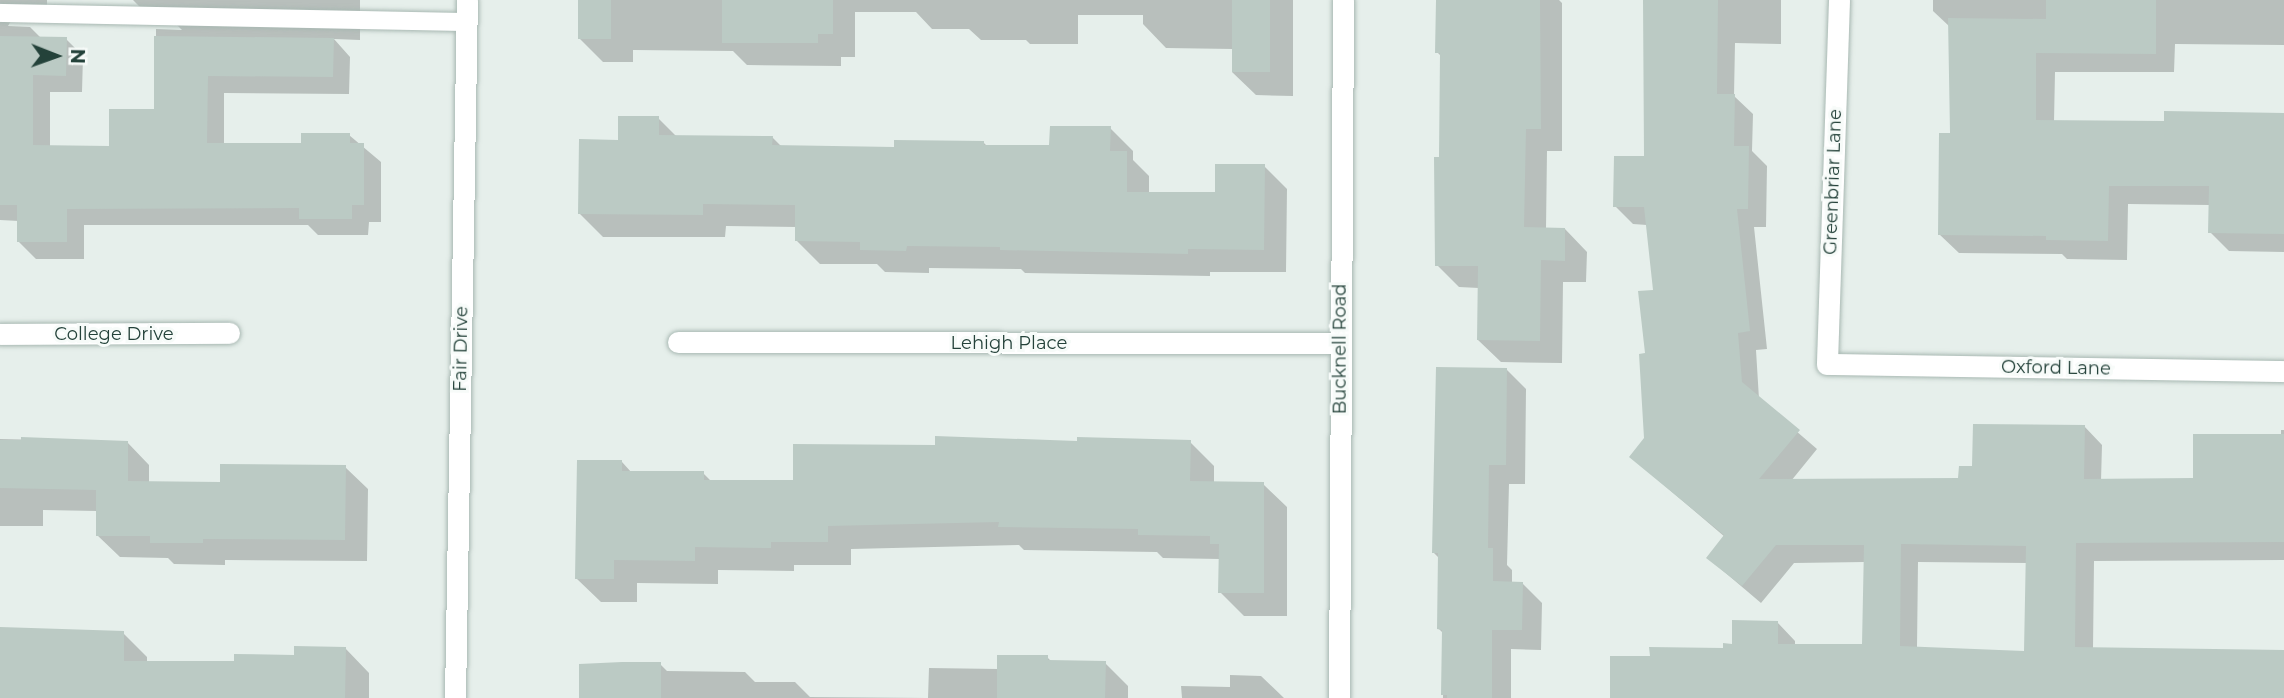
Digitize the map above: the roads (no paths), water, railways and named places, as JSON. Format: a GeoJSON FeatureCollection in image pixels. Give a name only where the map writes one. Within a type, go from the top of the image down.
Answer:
{"type":"FeatureCollection","features":[{"type":"Feature","properties":{"kind":"street","name":"Fair Drive"},"geometry":{"type":"LineString","coordinates":[[455,698],[467,0]]}},
{"type":"Feature","properties":{"kind":"street","name":"Bucknell Road"},"geometry":{"type":"LineString","coordinates":[[1339,698],[1343,0]]}},
{"type":"Feature","properties":{"kind":"street","name":"Greenbriar Lane"},"geometry":{"type":"LineString","coordinates":[[1827,364],[1839,0]]}},
{"type":"Feature","properties":{"kind":"street","name":"College Drive"},"geometry":{"type":"LineString","coordinates":[[0,334],[229,333]]}},
{"type":"Feature","properties":{"kind":"street","name":"Lehigh Place"},"geometry":{"type":"LineString","coordinates":[[678,342],[1339,343]]}},
{"type":"Feature","properties":{"kind":"street","name":"Oxford Lane"},"geometry":{"type":"LineString","coordinates":[[1827,364],[2284,371]]}},
{"type":"Feature","properties":{"kind":"lane"},"geometry":{"type":"LineString","coordinates":[[0,13],[467,22]]}}]}
